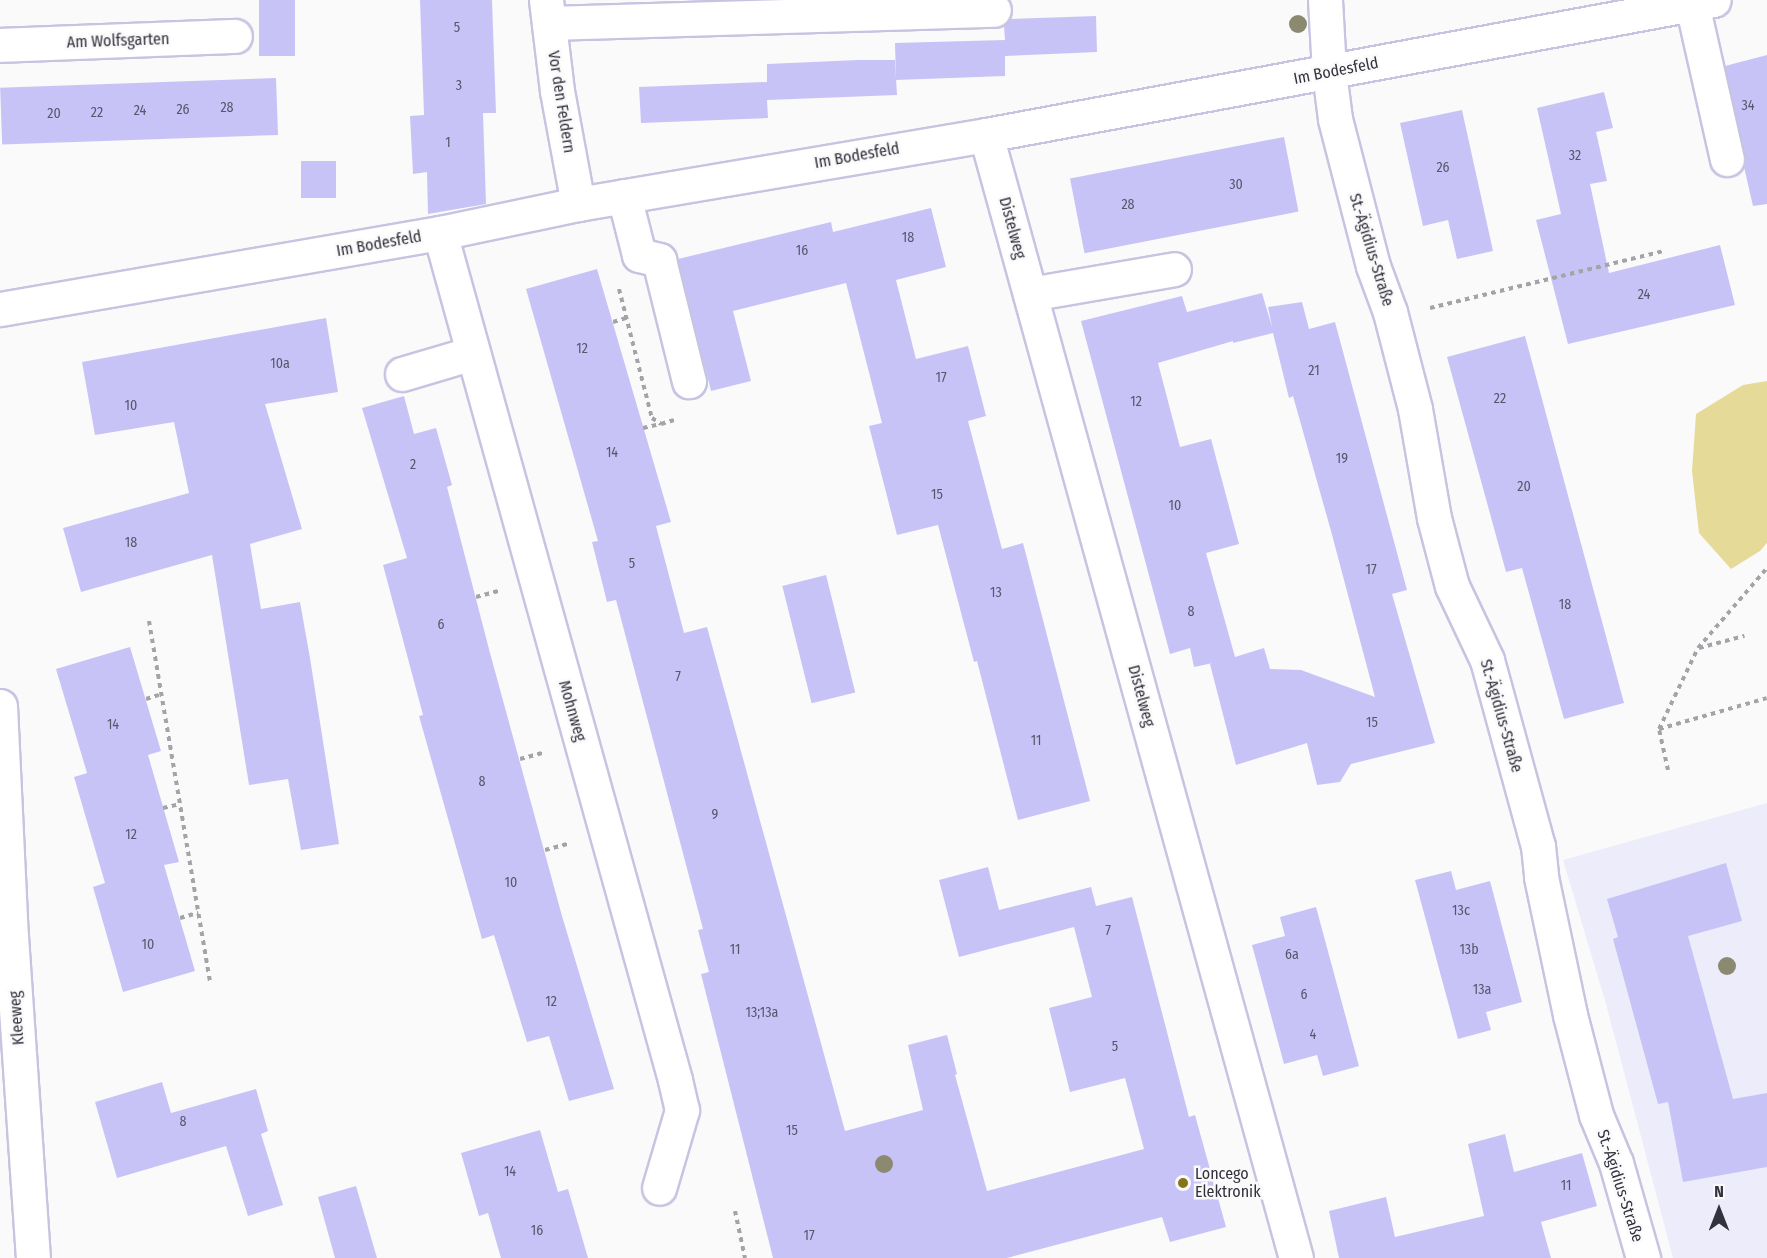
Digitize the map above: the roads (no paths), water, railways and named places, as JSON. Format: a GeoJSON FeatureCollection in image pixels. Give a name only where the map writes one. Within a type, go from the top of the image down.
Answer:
{"type":"FeatureCollection","features":[{"type":"Feature","properties":{"kind":"street","name":"St.-Ägidius-Straße"},"geometry":{"type":"LineString","coordinates":[[1325,0],[1329,72],[1335,119],[1373,266],[1391,317],[1415,409],[1434,518],[1452,586],[1487,660],[1538,846],[1540,878],[1570,1015],[1596,1115],[1616,1163],[1643,1258]]}},
{"type":"Feature","properties":{"kind":"street","name":"Im Bodesfeld"},"geometry":{"type":"LineString","coordinates":[[0,309],[440,233],[578,204],[986,135],[1703,2]]}},
{"type":"Feature","properties":{"kind":"street"},"geometry":{"type":"LineString","coordinates":[[1703,2],[1727,159]]}},
{"type":"Feature","properties":{"kind":"street"},"geometry":{"type":"LineString","coordinates":[[547,12],[994,9]]}},
{"type":"Feature","properties":{"kind":"street","name":"Vor den Feldern"},"geometry":{"type":"LineString","coordinates":[[547,12],[557,91],[578,204]]}},
{"type":"Feature","properties":{"kind":"street","name":"Am Wolfsgarten"},"geometry":{"type":"LineString","coordinates":[[0,45],[235,36]]}},
{"type":"Feature","properties":{"kind":"street","name":"Distelweg"},"geometry":{"type":"LineString","coordinates":[[986,135],[1296,1258]]}},
{"type":"Feature","properties":{"kind":"street"},"geometry":{"type":"LineString","coordinates":[[624,196],[639,255],[659,260],[689,381]]}},
{"type":"Feature","properties":{"kind":"street","name":"Mohnweg"},"geometry":{"type":"LineString","coordinates":[[440,233],[680,1100],[682,1110],[659,1188]]}},
{"type":"Feature","properties":{"kind":"street"},"geometry":{"type":"LineString","coordinates":[[1030,294],[1174,269]]}},
{"type":"Feature","properties":{"kind":"street"},"geometry":{"type":"LineString","coordinates":[[402,374],[473,353]]}},
{"type":"Feature","properties":{"kind":"street","name":"Kleeweg"},"geometry":{"type":"LineString","coordinates":[[0,706],[11,936],[33,1258]]}},
{"type":"Feature","properties":{"kind":"place","name":"Loncego Elektronik"},"geometry":{"type":"Point","coordinates":[1183,1183]}}]}
